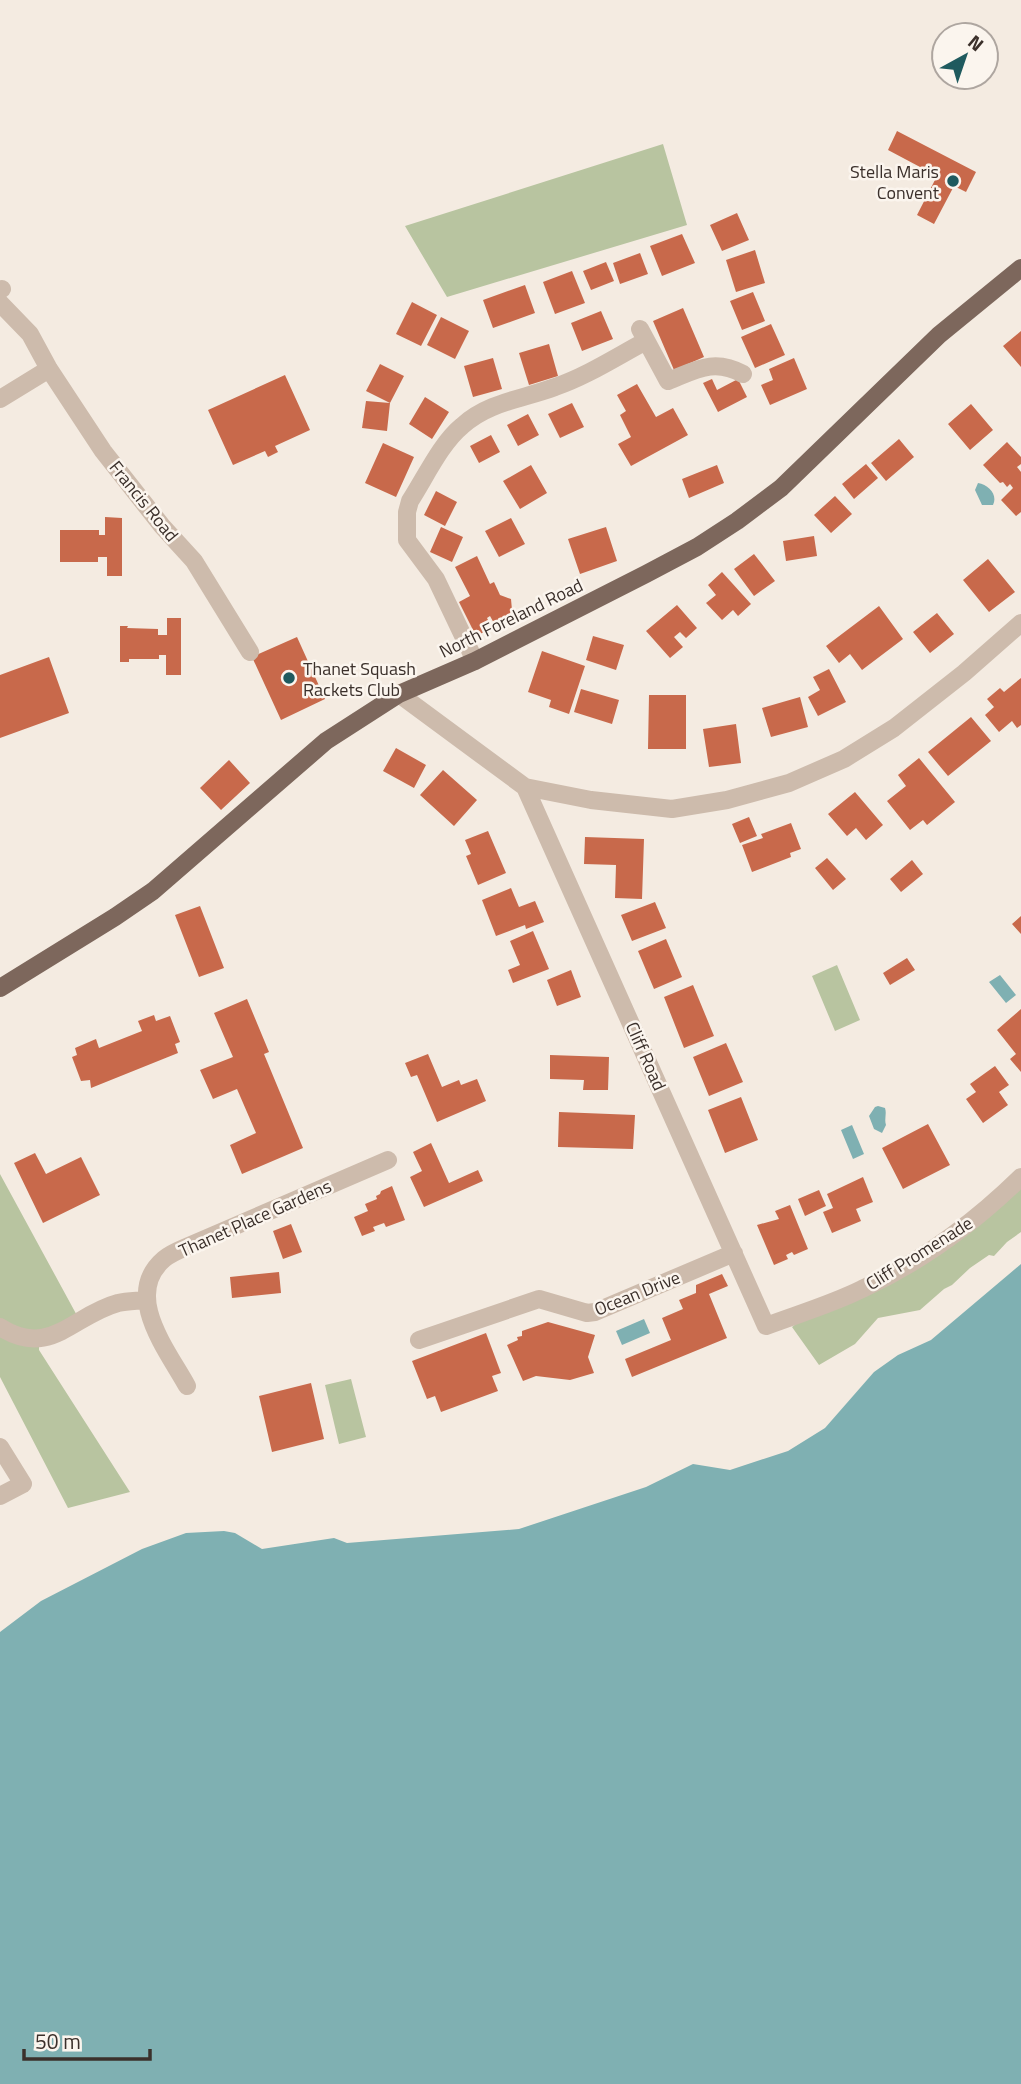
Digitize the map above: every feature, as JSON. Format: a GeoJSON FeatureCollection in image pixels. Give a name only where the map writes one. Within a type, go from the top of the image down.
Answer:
{"type":"FeatureCollection","features":[{"type":"Feature","properties":{"kind":"main road","name":"North Foreland Road"},"geometry":{"type":"LineString","coordinates":[[1,984],[115,917],[153,891],[326,741],[399,694],[475,661],[697,547],[737,521],[781,488],[939,335],[1021,268]]}},
{"type":"Feature","properties":{"kind":"street","name":"Francis Road"},"geometry":{"type":"LineString","coordinates":[[1,294],[30,334],[49,369],[103,451],[162,526],[194,561],[216,594],[232,639],[250,652]]}},
{"type":"Feature","properties":{"kind":"street"},"geometry":{"type":"LineString","coordinates":[[475,661],[436,579],[407,540],[407,512],[410,501],[453,435],[473,417],[508,400],[554,388],[581,377],[643,335],[668,381],[697,369],[716,365],[743,374]]}},
{"type":"Feature","properties":{"kind":"street"},"geometry":{"type":"LineString","coordinates":[[0,399],[49,369]]}},
{"type":"Feature","properties":{"kind":"street"},"geometry":{"type":"LineString","coordinates":[[399,694],[525,787],[591,800],[672,809],[727,800],[789,783],[844,759],[894,728],[964,673],[1021,623]]}},
{"type":"Feature","properties":{"kind":"street","name":"Cliff Road"},"geometry":{"type":"LineString","coordinates":[[525,787],[766,1326]]}},
{"type":"Feature","properties":{"kind":"street","name":"Thanet Place Gardens"},"geometry":{"type":"LineString","coordinates":[[146,1300],[149,1282],[165,1258],[388,1160]]}},
{"type":"Feature","properties":{"kind":"street","name":"Cliff Promenade"},"geometry":{"type":"LineString","coordinates":[[766,1326],[862,1290],[911,1263],[966,1226],[1021,1177]]}},
{"type":"Feature","properties":{"kind":"street","name":"Ocean Drive"},"geometry":{"type":"LineString","coordinates":[[419,1340],[540,1299],[587,1314],[595,1312],[734,1253]]}},
{"type":"Feature","properties":{"kind":"street"},"geometry":{"type":"LineString","coordinates":[[0,1327],[25,1339],[45,1339],[118,1303],[146,1300],[150,1318],[187,1386]]}},
{"type":"Feature","properties":{"kind":"street"},"geometry":{"type":"LineString","coordinates":[[0,1447],[23,1484],[0,1496]]}},
{"type":"Feature","properties":{"kind":"green space"},"geometry":{"type":"Polygon","coordinates":[[[663,144],[687,225],[447,297],[405,226],[663,144]]]}},
{"type":"Feature","properties":{"kind":"green space"},"geometry":{"type":"Polygon","coordinates":[[[837,965],[860,1020],[835,1031],[812,976],[837,965]]]}},
{"type":"Feature","properties":{"kind":"green space"},"geometry":{"type":"Polygon","coordinates":[[[0,1174],[80,1321],[39,1335],[39,1350],[130,1492],[68,1508],[0,1377],[0,1174]]]}},
{"type":"Feature","properties":{"kind":"green space"},"geometry":{"type":"Polygon","coordinates":[[[1021,1187],[1021,1232],[994,1256],[989,1255],[970,1268],[920,1310],[878,1318],[855,1344],[819,1365],[792,1327],[1021,1187]]]}},
{"type":"Feature","properties":{"kind":"green space"},"geometry":{"type":"Polygon","coordinates":[[[351,1379],[366,1437],[339,1444],[325,1385],[351,1379]]]}},
{"type":"Feature","properties":{"kind":"water"},"geometry":{"type":"Polygon","coordinates":[[[978,483],[992,491],[993,505],[982,505],[975,490],[978,483]]]}},
{"type":"Feature","properties":{"kind":"water"},"geometry":{"type":"Polygon","coordinates":[[[1000,975],[1016,995],[1006,1003],[989,982],[1000,975]]]}},
{"type":"Feature","properties":{"kind":"water"},"geometry":{"type":"Polygon","coordinates":[[[878,1106],[886,1110],[886,1125],[882,1133],[874,1129],[869,1116],[878,1106]]]}},
{"type":"Feature","properties":{"kind":"water"},"geometry":{"type":"Polygon","coordinates":[[[852,1125],[864,1154],[853,1159],[841,1130],[852,1125]]]}},
{"type":"Feature","properties":{"kind":"water"},"geometry":{"type":"Polygon","coordinates":[[[1021,1264],[1021,2084],[0,2084],[0,1632],[41,1601],[142,1549],[186,1533],[235,1533],[262,1549],[334,1538],[347,1543],[519,1529],[646,1487],[693,1464],[730,1470],[788,1451],[825,1428],[874,1372],[898,1355],[931,1340],[1021,1264]]]}},
{"type":"Feature","properties":{"kind":"water"},"geometry":{"type":"Polygon","coordinates":[[[644,1319],[650,1333],[622,1345],[616,1331],[644,1319]]]}},
{"type":"Feature","properties":{"kind":"building","name":"Stella Maris Convent"},"geometry":{"type":"Polygon","coordinates":[[[897,131],[976,172],[966,192],[954,186],[934,224],[917,215],[937,176],[888,150],[897,131]]]}},
{"type":"Feature","properties":{"kind":"building"},"geometry":{"type":"Polygon","coordinates":[[[737,213],[749,240],[722,251],[710,225],[737,213]]]}},
{"type":"Feature","properties":{"kind":"building"},"geometry":{"type":"Polygon","coordinates":[[[682,234],[695,263],[662,276],[650,246],[682,234]]]}},
{"type":"Feature","properties":{"kind":"building"},"geometry":{"type":"Polygon","coordinates":[[[755,250],[765,283],[736,292],[726,260],[755,250]]]}},
{"type":"Feature","properties":{"kind":"building"},"geometry":{"type":"Polygon","coordinates":[[[640,253],[648,274],[620,284],[613,263],[640,253]]]}},
{"type":"Feature","properties":{"kind":"building"},"geometry":{"type":"Polygon","coordinates":[[[606,262],[614,281],[591,290],[583,271],[606,262]]]}},
{"type":"Feature","properties":{"kind":"building"},"geometry":{"type":"Polygon","coordinates":[[[572,271],[585,303],[555,314],[543,282],[572,271]]]}},
{"type":"Feature","properties":{"kind":"building"},"geometry":{"type":"Polygon","coordinates":[[[525,285],[535,313],[493,328],[483,300],[525,285]]]}},
{"type":"Feature","properties":{"kind":"building"},"geometry":{"type":"Polygon","coordinates":[[[753,292],[765,321],[742,330],[730,301],[753,292]]]}},
{"type":"Feature","properties":{"kind":"building"},"geometry":{"type":"Polygon","coordinates":[[[412,302],[437,315],[421,346],[396,334],[412,302]]]}},
{"type":"Feature","properties":{"kind":"building"},"geometry":{"type":"Polygon","coordinates":[[[683,308],[704,357],[674,370],[653,321],[683,308]]]}},
{"type":"Feature","properties":{"kind":"building"},"geometry":{"type":"Polygon","coordinates":[[[601,311],[613,339],[582,351],[571,323],[601,311]]]}},
{"type":"Feature","properties":{"kind":"building"},"geometry":{"type":"Polygon","coordinates":[[[441,317],[469,331],[455,359],[427,345],[441,317]]]}},
{"type":"Feature","properties":{"kind":"building"},"geometry":{"type":"Polygon","coordinates":[[[771,324],[785,355],[755,368],[741,337],[771,324]]]}},
{"type":"Feature","properties":{"kind":"building"},"geometry":{"type":"Polygon","coordinates":[[[1021,331],[1021,367],[1003,346],[1021,331]]]}},
{"type":"Feature","properties":{"kind":"building"},"geometry":{"type":"Polygon","coordinates":[[[549,344],[558,376],[529,385],[519,353],[549,344]]]}},
{"type":"Feature","properties":{"kind":"building"},"geometry":{"type":"Polygon","coordinates":[[[493,358],[502,389],[473,397],[464,366],[493,358]]]}},
{"type":"Feature","properties":{"kind":"building"},"geometry":{"type":"Polygon","coordinates":[[[794,358],[807,389],[770,405],[761,385],[773,380],[769,369],[794,358]]]}},
{"type":"Feature","properties":{"kind":"building"},"geometry":{"type":"Polygon","coordinates":[[[380,364],[404,376],[390,403],[366,391],[380,364]]]}},
{"type":"Feature","properties":{"kind":"building"},"geometry":{"type":"Polygon","coordinates":[[[285,375],[310,430],[275,446],[278,452],[268,457],[265,451],[233,465],[208,410],[285,375]]]}},
{"type":"Feature","properties":{"kind":"building"},"geometry":{"type":"Polygon","coordinates":[[[712,379],[717,390],[738,379],[747,397],[718,412],[703,383],[712,379]]]}},
{"type":"Feature","properties":{"kind":"building"},"geometry":{"type":"Polygon","coordinates":[[[637,384],[656,417],[673,408],[688,435],[631,466],[618,444],[631,437],[620,415],[626,411],[617,395],[637,384]]]}},
{"type":"Feature","properties":{"kind":"building"},"geometry":{"type":"Polygon","coordinates":[[[425,397],[449,412],[432,439],[409,424],[425,397]]]}},
{"type":"Feature","properties":{"kind":"building"},"geometry":{"type":"Polygon","coordinates":[[[366,401],[390,403],[387,431],[362,428],[366,401]]]}},
{"type":"Feature","properties":{"kind":"building"},"geometry":{"type":"Polygon","coordinates":[[[572,403],[584,427],[560,438],[548,414],[572,403]]]}},
{"type":"Feature","properties":{"kind":"building"},"geometry":{"type":"Polygon","coordinates":[[[971,404],[993,430],[970,450],[948,424],[971,404]]]}},
{"type":"Feature","properties":{"kind":"building"},"geometry":{"type":"Polygon","coordinates":[[[528,414],[539,435],[518,446],[507,425],[528,414]]]}},
{"type":"Feature","properties":{"kind":"building"},"geometry":{"type":"Polygon","coordinates":[[[491,435],[500,452],[479,463],[470,446],[491,435]]]}},
{"type":"Feature","properties":{"kind":"building"},"geometry":{"type":"Polygon","coordinates":[[[899,439],[914,457],[886,481],[871,463],[899,439]]]}},
{"type":"Feature","properties":{"kind":"building"},"geometry":{"type":"Polygon","coordinates":[[[1007,442],[1021,457],[1021,464],[1017,467],[1021,472],[1021,512],[1016,516],[1001,500],[1013,488],[1010,484],[1007,487],[1003,482],[1000,483],[983,465],[1007,442]]]}},
{"type":"Feature","properties":{"kind":"building"},"geometry":{"type":"Polygon","coordinates":[[[383,443],[414,457],[396,497],[365,483],[383,443]]]}},
{"type":"Feature","properties":{"kind":"building"},"geometry":{"type":"Polygon","coordinates":[[[866,464],[878,478],[854,499],[842,484],[866,464]]]}},
{"type":"Feature","properties":{"kind":"building"},"geometry":{"type":"Polygon","coordinates":[[[531,465],[547,493],[520,509],[503,481],[531,465]]]}},
{"type":"Feature","properties":{"kind":"building"},"geometry":{"type":"Polygon","coordinates":[[[717,465],[724,483],[689,498],[682,479],[717,465]]]}},
{"type":"Feature","properties":{"kind":"building"},"geometry":{"type":"Polygon","coordinates":[[[436,491],[457,502],[445,526],[424,515],[436,491]]]}},
{"type":"Feature","properties":{"kind":"building"},"geometry":{"type":"Polygon","coordinates":[[[835,496],[852,514],[831,533],[814,515],[835,496]]]}},
{"type":"Feature","properties":{"kind":"building"},"geometry":{"type":"Polygon","coordinates":[[[105,517],[122,518],[122,576],[107,576],[107,557],[98,557],[98,562],[60,562],[60,530],[99,530],[99,535],[105,535],[105,517]]]}},
{"type":"Feature","properties":{"kind":"building"},"geometry":{"type":"Polygon","coordinates":[[[511,518],[525,544],[499,557],[485,531],[511,518]]]}},
{"type":"Feature","properties":{"kind":"building"},"geometry":{"type":"Polygon","coordinates":[[[441,527],[463,537],[452,562],[430,552],[441,527]]]}},
{"type":"Feature","properties":{"kind":"building"},"geometry":{"type":"Polygon","coordinates":[[[606,527],[617,561],[580,574],[568,539],[606,527]]]}},
{"type":"Feature","properties":{"kind":"building"},"geometry":{"type":"Polygon","coordinates":[[[814,536],[817,556],[786,561],[783,541],[814,536]]]}},
{"type":"Feature","properties":{"kind":"building"},"geometry":{"type":"Polygon","coordinates":[[[754,554],[775,581],[754,596],[734,569],[754,554]]]}},
{"type":"Feature","properties":{"kind":"building"},"geometry":{"type":"Polygon","coordinates":[[[477,556],[490,584],[494,582],[500,595],[511,599],[512,610],[506,619],[495,625],[490,616],[487,618],[492,628],[476,636],[459,602],[470,596],[455,567],[477,556]]]}},
{"type":"Feature","properties":{"kind":"building"},"geometry":{"type":"Polygon","coordinates":[[[988,559],[1015,592],[989,612],[963,580],[988,559]]]}},
{"type":"Feature","properties":{"kind":"building"},"geometry":{"type":"Polygon","coordinates":[[[722,572],[751,604],[738,616],[733,610],[722,620],[706,603],[716,595],[708,585],[722,572]]]}},
{"type":"Feature","properties":{"kind":"building"},"geometry":{"type":"Polygon","coordinates":[[[677,605],[697,628],[686,638],[680,632],[674,637],[683,647],[670,658],[646,631],[677,605]]]}},
{"type":"Feature","properties":{"kind":"building"},"geometry":{"type":"Polygon","coordinates":[[[879,606],[903,639],[862,670],[850,654],[839,663],[826,646],[879,606]]]}},
{"type":"Feature","properties":{"kind":"building"},"geometry":{"type":"Polygon","coordinates":[[[937,613],[954,634],[930,653],[913,632],[937,613]]]}},
{"type":"Feature","properties":{"kind":"building"},"geometry":{"type":"Polygon","coordinates":[[[167,618],[181,618],[181,675],[166,675],[166,655],[159,655],[159,659],[129,659],[129,662],[120,662],[120,626],[158,629],[158,635],[167,635],[167,618]]]}},
{"type":"Feature","properties":{"kind":"building"},"geometry":{"type":"Polygon","coordinates":[[[593,636],[624,645],[616,670],[586,660],[593,636]]]}},
{"type":"Feature","properties":{"kind":"building","name":"Thanet Squash Rackets Club"},"geometry":{"type":"Polygon","coordinates":[[[297,637],[325,699],[281,720],[252,657],[297,637]]]}},
{"type":"Feature","properties":{"kind":"building"},"geometry":{"type":"Polygon","coordinates":[[[542,651],[585,666],[569,714],[549,707],[551,700],[528,692],[542,651]]]}},
{"type":"Feature","properties":{"kind":"building"},"geometry":{"type":"Polygon","coordinates":[[[49,657],[69,713],[0,738],[0,675],[49,657]]]}},
{"type":"Feature","properties":{"kind":"building"},"geometry":{"type":"Polygon","coordinates":[[[829,669],[846,702],[818,716],[808,697],[820,690],[813,677],[829,669]]]}},
{"type":"Feature","properties":{"kind":"building"},"geometry":{"type":"Polygon","coordinates":[[[1021,678],[1021,725],[1017,728],[1012,721],[999,732],[985,715],[994,707],[987,699],[1000,688],[1004,692],[1021,678]]]}},
{"type":"Feature","properties":{"kind":"building"},"geometry":{"type":"Polygon","coordinates":[[[581,689],[619,700],[612,724],[574,712],[581,689]]]}},
{"type":"Feature","properties":{"kind":"building"},"geometry":{"type":"Polygon","coordinates":[[[649,695],[686,695],[686,749],[648,749],[649,695]]]}},
{"type":"Feature","properties":{"kind":"building"},"geometry":{"type":"Polygon","coordinates":[[[800,697],[808,727],[771,737],[762,708],[800,697]]]}},
{"type":"Feature","properties":{"kind":"building"},"geometry":{"type":"Polygon","coordinates":[[[971,717],[991,741],[948,776],[928,752],[971,717]]]}},
{"type":"Feature","properties":{"kind":"building"},"geometry":{"type":"Polygon","coordinates":[[[736,724],[741,763],[709,767],[703,729],[736,724]]]}},
{"type":"Feature","properties":{"kind":"building"},"geometry":{"type":"Polygon","coordinates":[[[396,748],[426,765],[414,788],[383,771],[396,748]]]}},
{"type":"Feature","properties":{"kind":"building"},"geometry":{"type":"Polygon","coordinates":[[[919,758],[955,802],[927,825],[923,820],[910,830],[887,801],[906,786],[898,775],[919,758]]]}},
{"type":"Feature","properties":{"kind":"building"},"geometry":{"type":"Polygon","coordinates":[[[229,760],[250,783],[221,810],[200,788],[229,760]]]}},
{"type":"Feature","properties":{"kind":"building"},"geometry":{"type":"Polygon","coordinates":[[[443,770],[477,800],[454,826],[420,795],[443,770]]]}},
{"type":"Feature","properties":{"kind":"building"},"geometry":{"type":"Polygon","coordinates":[[[855,792],[883,825],[866,840],[856,828],[847,836],[828,814],[855,792]]]}},
{"type":"Feature","properties":{"kind":"building"},"geometry":{"type":"Polygon","coordinates":[[[749,817],[757,836],[740,843],[732,824],[749,817]]]}},
{"type":"Feature","properties":{"kind":"building"},"geometry":{"type":"Polygon","coordinates":[[[791,823],[801,849],[790,853],[791,857],[752,872],[742,845],[763,838],[761,834],[791,823]]]}},
{"type":"Feature","properties":{"kind":"building"},"geometry":{"type":"Polygon","coordinates":[[[488,831],[506,873],[478,885],[466,856],[471,854],[465,840],[488,831]]]}},
{"type":"Feature","properties":{"kind":"building"},"geometry":{"type":"Polygon","coordinates":[[[585,837],[644,839],[642,899],[615,898],[616,865],[584,864],[585,837]]]}},
{"type":"Feature","properties":{"kind":"building"},"geometry":{"type":"Polygon","coordinates":[[[827,858],[846,879],[833,890],[815,868],[827,858]]]}},
{"type":"Feature","properties":{"kind":"building"},"geometry":{"type":"Polygon","coordinates":[[[912,860],[923,874],[901,892],[890,879],[912,860]]]}},
{"type":"Feature","properties":{"kind":"building"},"geometry":{"type":"Polygon","coordinates":[[[511,888],[519,907],[535,901],[544,922],[526,929],[525,925],[496,936],[482,900],[511,888]]]}},
{"type":"Feature","properties":{"kind":"building"},"geometry":{"type":"Polygon","coordinates":[[[655,902],[666,928],[632,941],[621,915],[655,902]]]}},
{"type":"Feature","properties":{"kind":"building"},"geometry":{"type":"Polygon","coordinates":[[[200,906],[224,968],[199,977],[175,915],[200,906]]]}},
{"type":"Feature","properties":{"kind":"building"},"geometry":{"type":"Polygon","coordinates":[[[1021,916],[1021,934],[1012,924],[1021,916]]]}},
{"type":"Feature","properties":{"kind":"building"},"geometry":{"type":"Polygon","coordinates":[[[533,931],[549,969],[513,983],[508,970],[520,965],[510,941],[533,931]]]}},
{"type":"Feature","properties":{"kind":"building"},"geometry":{"type":"Polygon","coordinates":[[[666,939],[682,977],[654,989],[638,951],[666,939]]]}},
{"type":"Feature","properties":{"kind":"building"},"geometry":{"type":"Polygon","coordinates":[[[907,958],[915,970],[890,985],[883,973],[907,958]]]}},
{"type":"Feature","properties":{"kind":"building"},"geometry":{"type":"Polygon","coordinates":[[[571,970],[581,997],[557,1006],[547,980],[571,970]]]}},
{"type":"Feature","properties":{"kind":"building"},"geometry":{"type":"Polygon","coordinates":[[[693,985],[714,1036],[684,1048],[664,997],[693,985]]]}},
{"type":"Feature","properties":{"kind":"building"},"geometry":{"type":"Polygon","coordinates":[[[247,999],[269,1052],[264,1054],[303,1148],[242,1174],[230,1145],[256,1133],[237,1089],[213,1099],[200,1070],[233,1057],[214,1013],[247,999]]]}},
{"type":"Feature","properties":{"kind":"building"},"geometry":{"type":"Polygon","coordinates":[[[1021,1009],[1021,1072],[1010,1059],[1016,1054],[997,1030],[1021,1009]]]}},
{"type":"Feature","properties":{"kind":"building"},"geometry":{"type":"Polygon","coordinates":[[[154,1015],[156,1021],[170,1016],[180,1042],[175,1044],[178,1053],[91,1088],[90,1080],[81,1081],[72,1057],[77,1055],[75,1048],[96,1039],[99,1048],[142,1031],[138,1021],[154,1015]]]}},
{"type":"Feature","properties":{"kind":"building"},"geometry":{"type":"Polygon","coordinates":[[[726,1043],[743,1082],[709,1096],[693,1057],[726,1043]]]}},
{"type":"Feature","properties":{"kind":"building"},"geometry":{"type":"Polygon","coordinates":[[[428,1054],[442,1087],[459,1080],[461,1085],[477,1079],[486,1101],[437,1122],[417,1075],[411,1077],[405,1063],[428,1054]]]}},
{"type":"Feature","properties":{"kind":"building"},"geometry":{"type":"Polygon","coordinates":[[[550,1055],[609,1057],[608,1090],[583,1090],[584,1080],[550,1079],[550,1055]]]}},
{"type":"Feature","properties":{"kind":"building"},"geometry":{"type":"Polygon","coordinates":[[[995,1066],[1009,1085],[999,1092],[1008,1105],[983,1123],[966,1099],[976,1092],[970,1084],[995,1066]]]}},
{"type":"Feature","properties":{"kind":"building"},"geometry":{"type":"Polygon","coordinates":[[[741,1097],[758,1140],[725,1153],[708,1110],[741,1097]]]}},
{"type":"Feature","properties":{"kind":"building"},"geometry":{"type":"Polygon","coordinates":[[[559,1112],[635,1115],[633,1149],[558,1147],[559,1112]]]}},
{"type":"Feature","properties":{"kind":"building"},"geometry":{"type":"Polygon","coordinates":[[[928,1124],[950,1165],[903,1189],[882,1148],[928,1124]]]}},
{"type":"Feature","properties":{"kind":"building"},"geometry":{"type":"Polygon","coordinates":[[[431,1143],[449,1183],[478,1170],[483,1181],[424,1207],[410,1177],[422,1171],[413,1152],[431,1143]]]}},
{"type":"Feature","properties":{"kind":"building"},"geometry":{"type":"Polygon","coordinates":[[[35,1153],[46,1174],[81,1157],[100,1195],[43,1223],[14,1163],[35,1153]]]}},
{"type":"Feature","properties":{"kind":"building"},"geometry":{"type":"Polygon","coordinates":[[[863,1177],[873,1202],[856,1209],[861,1221],[832,1233],[823,1212],[833,1208],[827,1194],[863,1177]]]}},
{"type":"Feature","properties":{"kind":"building"},"geometry":{"type":"Polygon","coordinates":[[[392,1186],[405,1220],[386,1227],[384,1223],[373,1227],[375,1231],[362,1236],[354,1217],[368,1211],[365,1204],[377,1199],[376,1196],[381,1191],[392,1186]]]}},
{"type":"Feature","properties":{"kind":"building"},"geometry":{"type":"Polygon","coordinates":[[[819,1190],[826,1206],[805,1216],[798,1199],[819,1190]]]}},
{"type":"Feature","properties":{"kind":"building"},"geometry":{"type":"Polygon","coordinates":[[[790,1205],[808,1249],[794,1255],[792,1252],[786,1255],[788,1259],[774,1265],[757,1225],[779,1219],[775,1211],[790,1205]]]}},
{"type":"Feature","properties":{"kind":"building"},"geometry":{"type":"Polygon","coordinates":[[[291,1224],[302,1252],[283,1259],[273,1231],[291,1224]]]}},
{"type":"Feature","properties":{"kind":"building"},"geometry":{"type":"Polygon","coordinates":[[[279,1272],[281,1293],[232,1298],[230,1277],[279,1272]]]}},
{"type":"Feature","properties":{"kind":"building"},"geometry":{"type":"Polygon","coordinates":[[[722,1274],[728,1286],[709,1294],[727,1338],[632,1377],[625,1359],[671,1340],[662,1318],[683,1309],[679,1300],[696,1293],[696,1285],[722,1274]]]}},
{"type":"Feature","properties":{"kind":"building"},"geometry":{"type":"Polygon","coordinates":[[[548,1322],[595,1335],[588,1357],[594,1373],[570,1380],[536,1376],[523,1381],[507,1345],[518,1340],[517,1337],[522,1336],[522,1331],[548,1322]]]}},
{"type":"Feature","properties":{"kind":"building"},"geometry":{"type":"Polygon","coordinates":[[[486,1333],[501,1373],[492,1376],[498,1391],[441,1412],[435,1396],[427,1399],[412,1361],[486,1333]]]}},
{"type":"Feature","properties":{"kind":"building"},"geometry":{"type":"Polygon","coordinates":[[[311,1383],[324,1439],[272,1452],[259,1396],[311,1383]]]}},
{"type":"Feature","properties":{"kind":"place","name":"Stella Maris Convent"},"geometry":{"type":"Point","coordinates":[953,181]}},
{"type":"Feature","properties":{"kind":"place","name":"Thanet Squash Rackets Club"},"geometry":{"type":"Point","coordinates":[289,678]}}]}
